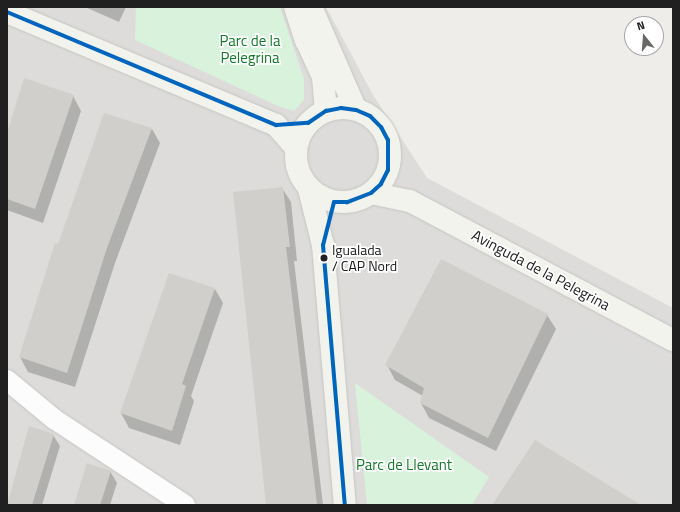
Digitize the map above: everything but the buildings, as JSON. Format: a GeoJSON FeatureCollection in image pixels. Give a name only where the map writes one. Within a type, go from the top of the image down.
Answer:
{"type":"FeatureCollection","features":[{"type":"Feature","properties":{"kind":"street"},"geometry":{"type":"LineString","coordinates":[[295,7],[323,77],[326,111]]}},
{"type":"Feature","properties":{"kind":"street"},"geometry":{"type":"LineString","coordinates":[[310,7],[356,110]]}},
{"type":"Feature","properties":{"kind":"street"},"geometry":{"type":"LineString","coordinates":[[7,12],[276,125],[296,148]]}},
{"type":"Feature","properties":{"kind":"street"},"geometry":{"type":"LineString","coordinates":[[276,125],[308,123],[326,111],[341,108],[356,110],[370,116],[381,127],[388,140],[390,155],[388,170],[381,184],[371,193],[347,202],[334,202],[321,197],[309,189]]}},
{"type":"Feature","properties":{"kind":"street"},"geometry":{"type":"LineString","coordinates":[[308,123],[296,148],[296,163],[301,177],[309,189],[322,244],[345,505]]}},
{"type":"Feature","properties":{"kind":"street","name":"Avinguda de la Pelegrina"},"geometry":{"type":"LineString","coordinates":[[388,170],[410,201]]}},
{"type":"Feature","properties":{"kind":"street","name":"Avinguda de la Pelegrina"},"geometry":{"type":"LineString","coordinates":[[371,193],[410,201],[673,340]]}},
{"type":"Feature","properties":{"kind":"street"},"geometry":{"type":"LineString","coordinates":[[322,244],[334,202]]}},
{"type":"Feature","properties":{"kind":"street"},"geometry":{"type":"LineString","coordinates":[[7,380],[54,420],[185,505]]}},
{"type":"Feature","properties":{"kind":"shaded area"},"geometry":{"type":"Polygon","coordinates":[[[7,7],[326,7],[373,95],[427,178],[673,308],[673,505],[7,505],[7,7]]]}},
{"type":"Feature","properties":{"kind":"shaded area"},"geometry":{"type":"Polygon","coordinates":[[[574,320],[673,371],[673,493],[667,504],[520,422],[574,320]]]}},
{"type":"Feature","properties":{"kind":"green space","name":"Parc de la Pelegrina"},"geometry":{"type":"Polygon","coordinates":[[[136,7],[280,7],[304,79],[304,100],[294,111],[278,106],[135,40],[136,7]]]}},
{"type":"Feature","properties":{"kind":"green space","name":"Parc de Llevant"},"geometry":{"type":"Polygon","coordinates":[[[355,383],[489,477],[472,505],[367,505],[355,383]]]}},
{"type":"Feature","properties":{"kind":"transit line"},"geometry":{"type":"LineString","coordinates":[[7,12],[276,125],[308,123],[326,111],[341,108],[356,110],[370,116],[381,127],[388,140],[388,170],[381,184],[371,193],[347,202],[334,202],[323,245],[345,505]]}},
{"type":"Feature","properties":{"kind":"place","name":"Igualada / CAP Nord"},"geometry":{"type":"Point","coordinates":[324,258]}}]}
